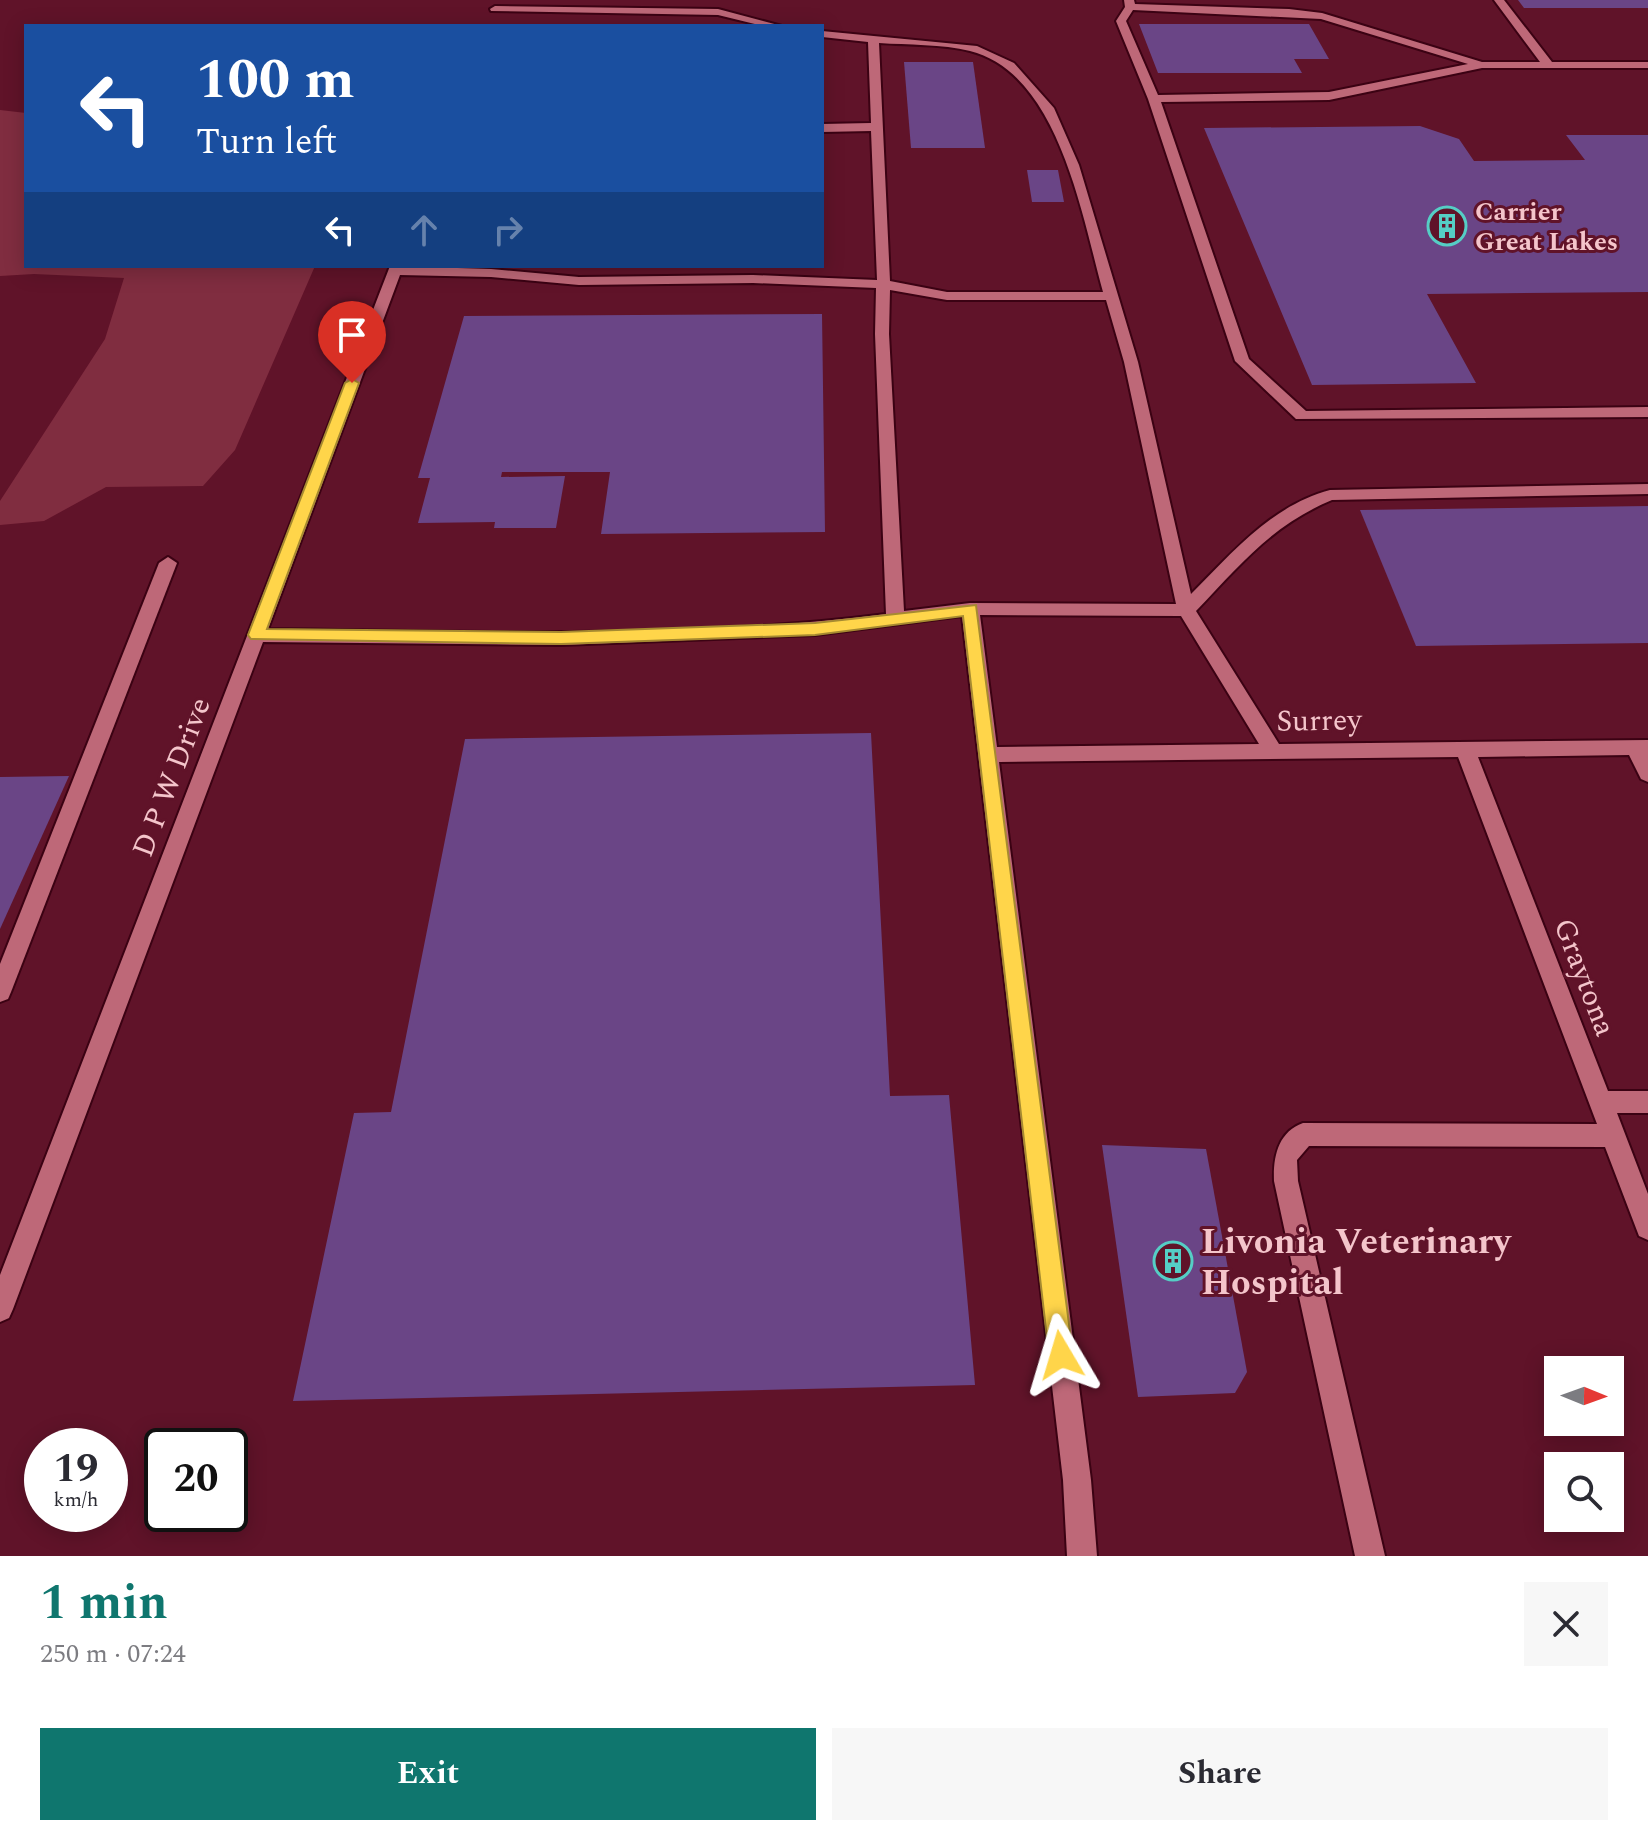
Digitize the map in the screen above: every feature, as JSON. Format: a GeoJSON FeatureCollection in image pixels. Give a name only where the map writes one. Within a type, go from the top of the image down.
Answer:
{"type":"FeatureCollection","features":[{"type":"Feature","properties":{"kind":"street"},"geometry":{"type":"LineString","coordinates":[[1499,0],[1548,64]]}},
{"type":"Feature","properties":{"kind":"street"},"geometry":{"type":"LineString","coordinates":[[1482,65],[1322,16],[1130,4],[1121,21],[1154,99],[1242,361],[1302,416],[1648,412]]}},
{"type":"Feature","properties":{"kind":"street"},"geometry":{"type":"LineString","coordinates":[[495,9],[718,12],[769,24]]}},
{"type":"Feature","properties":{"kind":"street"},"geometry":{"type":"LineString","coordinates":[[824,34],[973,48],[1010,65],[1048,108],[1067,150],[1131,362],[1186,610],[1273,751]]}},
{"type":"Feature","properties":{"kind":"street"},"geometry":{"type":"LineString","coordinates":[[873,39],[895,619]]}},
{"type":"Feature","properties":{"kind":"street"},"geometry":{"type":"LineString","coordinates":[[1154,99],[1329,96],[1482,65],[1648,65]]}},
{"type":"Feature","properties":{"kind":"street"},"geometry":{"type":"LineString","coordinates":[[824,128],[878,127]]}},
{"type":"Feature","properties":{"kind":"street"},"geometry":{"type":"LineString","coordinates":[[396,269],[541,272],[579,281],[753,279],[883,284],[947,296],[1112,296]]}},
{"type":"Feature","properties":{"kind":"street","name":"D P W Drive"},"geometry":{"type":"LineString","coordinates":[[0,1309],[396,269]]}},
{"type":"Feature","properties":{"kind":"street"},"geometry":{"type":"LineString","coordinates":[[257,635],[561,638],[815,629],[970,609],[1186,610],[1256,538],[1293,510],[1330,495],[1648,489]]}},
{"type":"Feature","properties":{"kind":"street"},"geometry":{"type":"LineString","coordinates":[[0,992],[168,563]]}},
{"type":"Feature","properties":{"kind":"street"},"geometry":{"type":"LineString","coordinates":[[970,609],[1077,1480],[1082,1556]]}},
{"type":"Feature","properties":{"kind":"street"},"geometry":{"type":"LineString","coordinates":[[1641,747],[1648,774]]}},
{"type":"Feature","properties":{"kind":"street","name":"Surrey"},"geometry":{"type":"LineString","coordinates":[[990,755],[1641,747]]}},
{"type":"Feature","properties":{"kind":"street","name":"Graytona"},"geometry":{"type":"LineString","coordinates":[[1465,748],[1648,1227]]}},
{"type":"Feature","properties":{"kind":"street"},"geometry":{"type":"LineString","coordinates":[[1601,1102],[1648,1102]]}},
{"type":"Feature","properties":{"kind":"street"},"geometry":{"type":"LineString","coordinates":[[1370,1556],[1286,1181],[1285,1157],[1303,1134],[1614,1136]]}},
{"type":"Feature","properties":{"kind":"shaded area"},"geometry":{"type":"Polygon","coordinates":[[[0,110],[24,113],[24,268],[314,268],[235,450],[203,486],[106,487],[44,521],[0,525],[0,501],[105,339],[124,278],[34,274],[0,276],[0,110]]]}},
{"type":"Feature","properties":{"kind":"building"},"geometry":{"type":"Polygon","coordinates":[[[1518,0],[1648,0],[1648,8],[1524,8],[1518,0]]]}},
{"type":"Feature","properties":{"kind":"building"},"geometry":{"type":"Polygon","coordinates":[[[1139,24],[1309,24],[1329,59],[1294,59],[1302,73],[1158,73],[1139,24]]]}},
{"type":"Feature","properties":{"kind":"building"},"geometry":{"type":"Polygon","coordinates":[[[904,62],[973,62],[985,148],[911,148],[904,62]]]}},
{"type":"Feature","properties":{"kind":"building","name":"Carrier Great Lakes"},"geometry":{"type":"Polygon","coordinates":[[[1420,126],[1459,139],[1474,161],[1585,160],[1566,135],[1648,135],[1648,292],[1427,294],[1476,383],[1312,385],[1204,128],[1420,126]]]}},
{"type":"Feature","properties":{"kind":"building"},"geometry":{"type":"Polygon","coordinates":[[[1027,170],[1058,170],[1064,202],[1032,202],[1027,170]]]}},
{"type":"Feature","properties":{"kind":"building"},"geometry":{"type":"Polygon","coordinates":[[[822,314],[825,532],[601,534],[610,472],[502,472],[501,477],[565,476],[556,528],[494,528],[495,522],[418,523],[430,478],[418,478],[464,316],[822,314]]]}},
{"type":"Feature","properties":{"kind":"building"},"geometry":{"type":"Polygon","coordinates":[[[1648,506],[1648,643],[1416,646],[1360,510],[1648,506]]]}},
{"type":"Feature","properties":{"kind":"building"},"geometry":{"type":"Polygon","coordinates":[[[871,733],[890,1096],[949,1095],[975,1385],[293,1401],[354,1113],[391,1112],[465,739],[871,733]]]}},
{"type":"Feature","properties":{"kind":"building"},"geometry":{"type":"Polygon","coordinates":[[[69,776],[0,929],[0,777],[69,776]]]}},
{"type":"Feature","properties":{"kind":"building","name":"Livonia Veterinary Hospital"},"geometry":{"type":"Polygon","coordinates":[[[1102,1145],[1206,1149],[1247,1372],[1235,1393],[1138,1397],[1102,1145]]]}},
{"type":"Feature","properties":{"kind":"place","name":"Carrier Great Lakes"},"geometry":{"type":"Point","coordinates":[1447,226]}},
{"type":"Feature","properties":{"kind":"place","name":"Livonia Veterinary Hospital"},"geometry":{"type":"Point","coordinates":[1173,1261]}},
{"type":"Feature","properties":{"kind":"route"},"geometry":{"type":"LineString","coordinates":[[352,383],[257,635],[561,638],[688,634],[815,629],[970,609],[1061,1355]]}}]}
